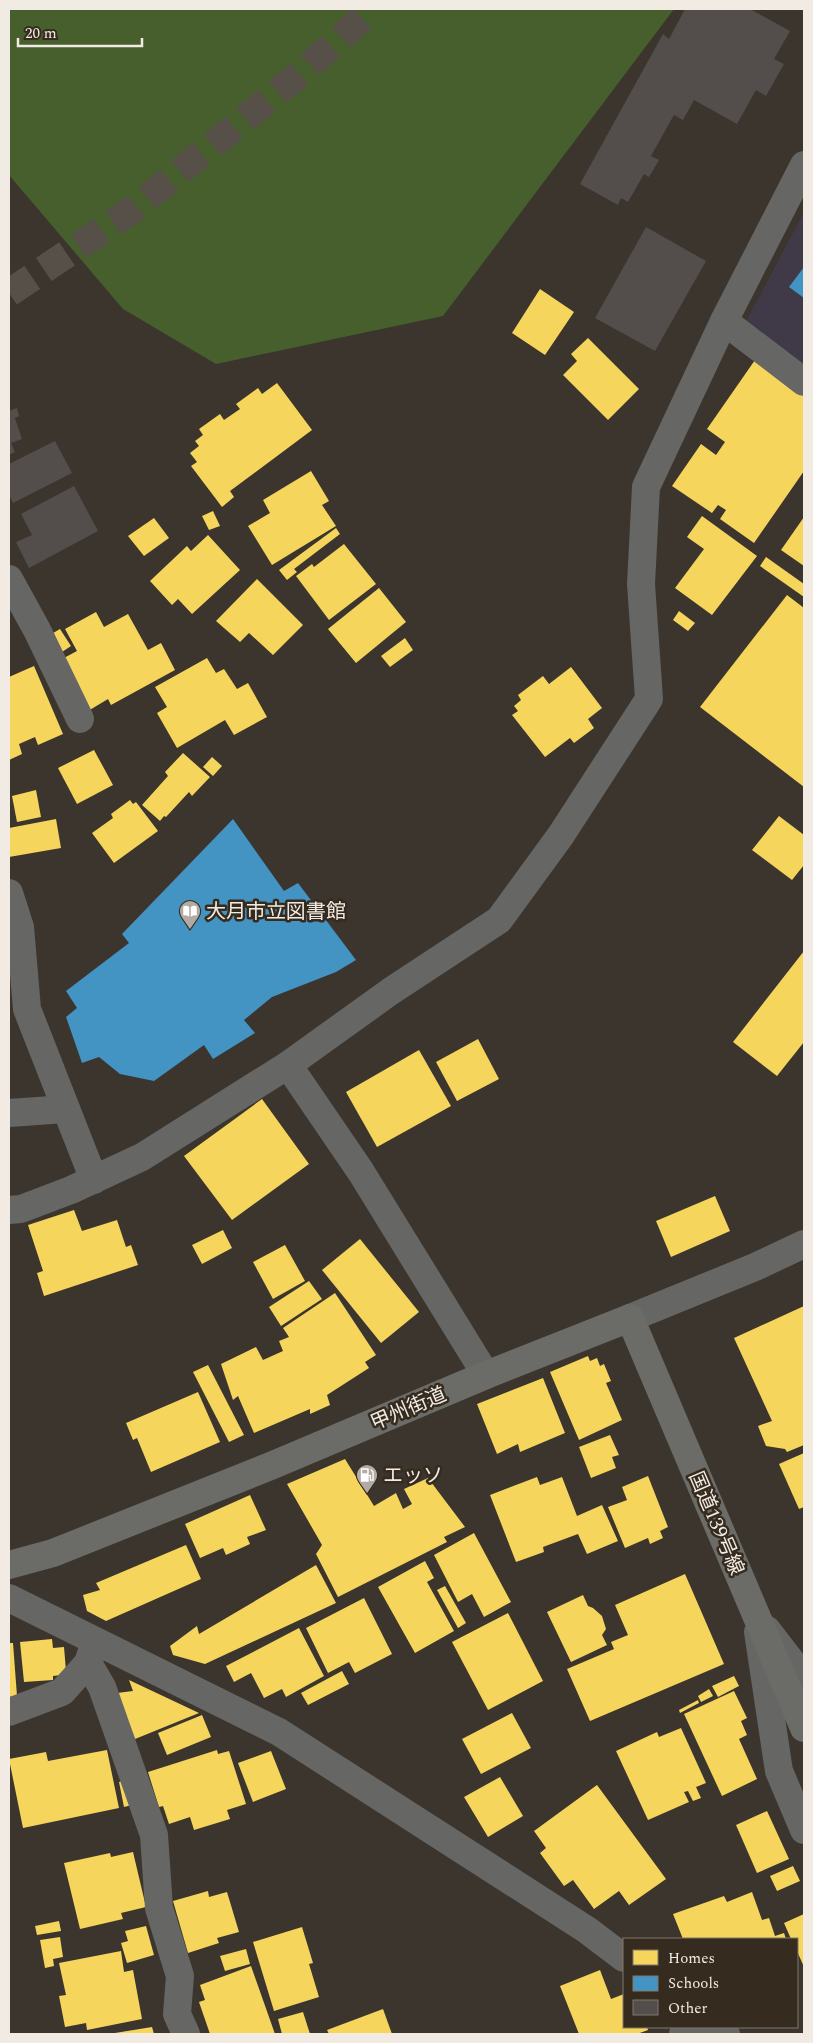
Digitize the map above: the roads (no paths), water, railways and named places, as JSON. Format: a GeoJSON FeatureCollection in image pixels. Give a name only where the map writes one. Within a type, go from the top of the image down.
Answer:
{"type":"FeatureCollection","features":[{"type":"Feature","properties":{"kind":"highway","name":"甲州街道"},"geometry":{"type":"LineString","coordinates":[[9,1565],[62,1550],[273,1465],[486,1375],[630,1318]]}},
{"type":"Feature","properties":{"kind":"highway","name":"国道139号線"},"geometry":{"type":"LineString","coordinates":[[630,1318],[804,1728]]}},
{"type":"Feature","properties":{"kind":"street"},"geometry":{"type":"LineString","coordinates":[[9,1210],[21,1209],[94,1180],[142,1157],[288,1064],[391,991],[499,920],[561,835],[649,699],[641,584],[646,487],[724,320],[804,165]]}},
{"type":"Feature","properties":{"kind":"street"},"geometry":{"type":"LineString","coordinates":[[724,320],[804,382]]}},
{"type":"Feature","properties":{"kind":"street"},"geometry":{"type":"LineString","coordinates":[[9,579],[38,630],[80,719]]}},
{"type":"Feature","properties":{"kind":"street"},"geometry":{"type":"LineString","coordinates":[[9,893],[20,927],[17,987],[94,1180]]}},
{"type":"Feature","properties":{"kind":"street"},"geometry":{"type":"LineString","coordinates":[[288,1064],[361,1172],[486,1375]]}},
{"type":"Feature","properties":{"kind":"street"},"geometry":{"type":"LineString","coordinates":[[9,1113],[66,1110]]}},
{"type":"Feature","properties":{"kind":"street","name":"甲州街道"},"geometry":{"type":"LineString","coordinates":[[630,1318],[755,1267],[804,1244]]}},
{"type":"Feature","properties":{"kind":"street"},"geometry":{"type":"LineString","coordinates":[[9,1598],[92,1652],[279,1732],[587,1930],[623,1957]]}},
{"type":"Feature","properties":{"kind":"street"},"geometry":{"type":"LineString","coordinates":[[756,1615],[804,1678]]}},
{"type":"Feature","properties":{"kind":"street"},"geometry":{"type":"LineString","coordinates":[[756,1615],[779,1771],[804,1830]]}},
{"type":"Feature","properties":{"kind":"street"},"geometry":{"type":"LineString","coordinates":[[9,1712],[62,1692],[92,1652]]}},
{"type":"Feature","properties":{"kind":"street"},"geometry":{"type":"LineString","coordinates":[[92,1652],[105,1696],[154,1835],[159,1908],[180,1976],[176,2014],[186,2034]]}},
{"type":"Feature","properties":{"kind":"street"},"geometry":{"type":"LineString","coordinates":[[683,2034],[698,2028]]}},
{"type":"Feature","properties":{"kind":"tunnel"},"geometry":{"type":"LineString","coordinates":[[9,293],[132,210],[300,74],[372,9]]}},
{"type":"Feature","properties":{"kind":"place","name":"大月市立図書館"},"geometry":{"type":"Point","coordinates":[190,930]}},
{"type":"Feature","properties":{"kind":"place","name":"エッソ"},"geometry":{"type":"Point","coordinates":[367,1494]}}]}
